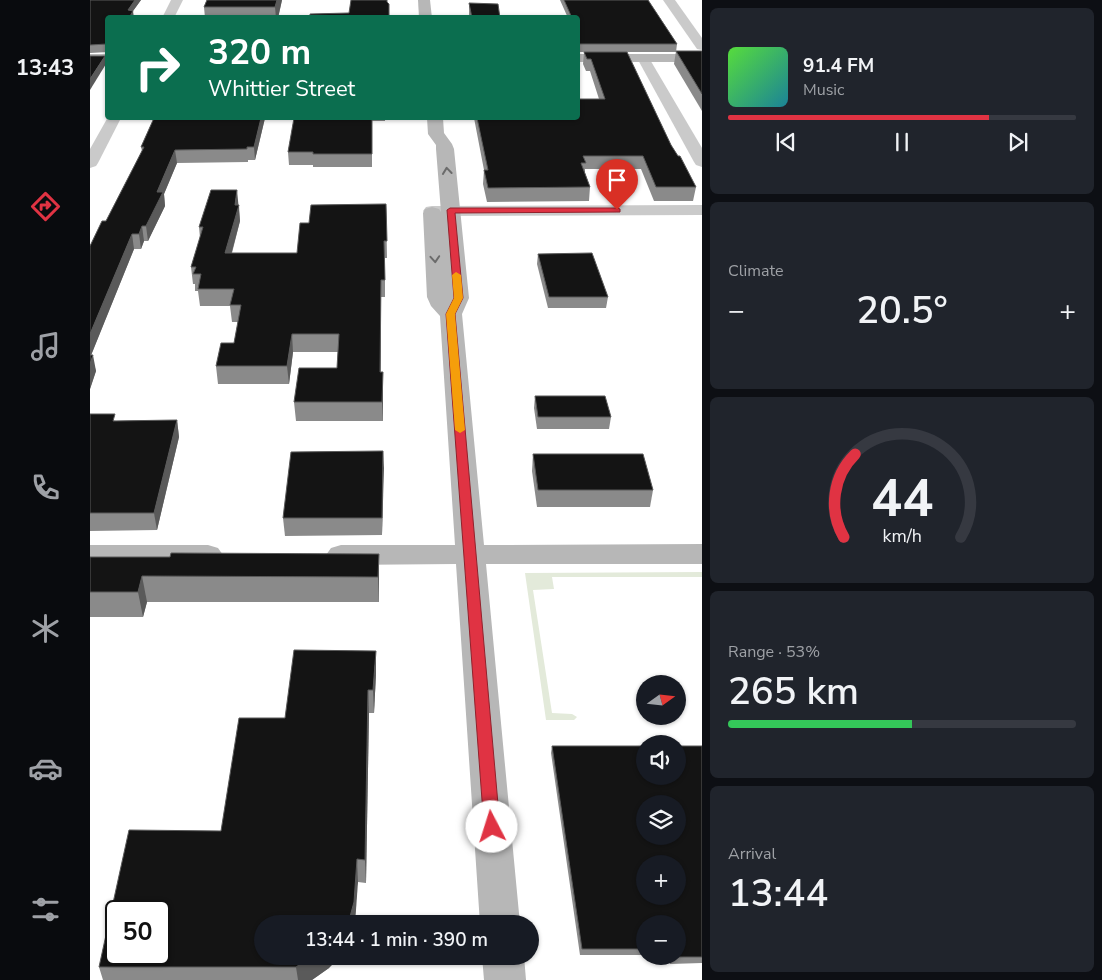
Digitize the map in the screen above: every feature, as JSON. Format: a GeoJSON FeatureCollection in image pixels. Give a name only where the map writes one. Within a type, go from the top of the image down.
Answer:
{"type":"FeatureCollection","features":[{"type":"Feature","properties":{"kind":"main road"},"geometry":{"type":"LineString","coordinates":[[424,0],[426,15]]}},
{"type":"Feature","properties":{"kind":"main road"},"geometry":{"type":"LineString","coordinates":[[580,58],[643,58],[701,52]]}},
{"type":"Feature","properties":{"kind":"main road"},"geometry":{"type":"LineString","coordinates":[[90,58],[105,58]]}},
{"type":"Feature","properties":{"kind":"main road"},"geometry":{"type":"LineString","coordinates":[[433,134],[444,144],[438,205],[458,298],[451,314],[499,915]]}},
{"type":"Feature","properties":{"kind":"main road"},"geometry":{"type":"LineString","coordinates":[[311,555],[702,554]]}},
{"type":"Feature","properties":{"kind":"main road"},"geometry":{"type":"LineString","coordinates":[[90,555],[237,555]]}},
{"type":"Feature","properties":{"kind":"main road"},"geometry":{"type":"LineString","coordinates":[[504,965],[505,980]]}},
{"type":"Feature","properties":{"kind":"street"},"geometry":{"type":"LineString","coordinates":[[170,15],[177,0]]}},
{"type":"Feature","properties":{"kind":"street"},"geometry":{"type":"LineString","coordinates":[[669,0],[701,52]]}},
{"type":"Feature","properties":{"kind":"street"},"geometry":{"type":"LineString","coordinates":[[643,58],[702,162]]}},
{"type":"Feature","properties":{"kind":"street"},"geometry":{"type":"LineString","coordinates":[[90,163],[113,120]]}},
{"type":"Feature","properties":{"kind":"street"},"geometry":{"type":"LineString","coordinates":[[438,205],[702,210]]}},
{"type":"Feature","properties":{"kind":"green space"},"geometry":{"type":"Polygon","coordinates":[[[702,572],[702,577],[552,577],[554,589],[533,590],[552,713],[572,714],[577,717],[574,720],[546,720],[525,573],[702,572]]]}},
{"type":"Feature","properties":{"kind":"building"},"geometry":{"type":"Polygon","coordinates":[[[90,0],[135,0],[128,10],[133,11],[131,15],[105,15],[105,44],[90,45],[90,0]]]}},
{"type":"Feature","properties":{"kind":"building"},"geometry":{"type":"Polygon","coordinates":[[[207,0],[277,0],[275,7],[204,7],[207,0]]]}},
{"type":"Feature","properties":{"kind":"building"},"geometry":{"type":"Polygon","coordinates":[[[351,0],[387,0],[389,4],[389,15],[310,15],[349,13],[351,0]]]}},
{"type":"Feature","properties":{"kind":"building"},"geometry":{"type":"Polygon","coordinates":[[[564,0],[648,0],[677,44],[580,44],[580,15],[571,15],[564,0]]]}},
{"type":"Feature","properties":{"kind":"building"},"geometry":{"type":"Polygon","coordinates":[[[469,3],[498,4],[500,15],[471,15],[469,3]]]}},
{"type":"Feature","properties":{"kind":"building"},"geometry":{"type":"Polygon","coordinates":[[[676,51],[702,51],[702,94],[676,51]]]}},
{"type":"Feature","properties":{"kind":"building"},"geometry":{"type":"Polygon","coordinates":[[[584,52],[627,52],[671,145],[678,156],[680,156],[696,187],[656,187],[643,156],[583,156],[586,163],[581,163],[590,187],[488,188],[484,170],[488,170],[477,120],[580,120],[580,99],[605,99],[591,59],[587,59],[584,52]]]}},
{"type":"Feature","properties":{"kind":"building"},"geometry":{"type":"Polygon","coordinates":[[[90,56],[105,56],[90,79],[90,56]]]}},
{"type":"Feature","properties":{"kind":"building"},"geometry":{"type":"Polygon","coordinates":[[[153,120],[261,120],[254,147],[247,147],[247,149],[175,150],[157,192],[163,192],[146,226],[142,226],[139,234],[132,234],[90,334],[90,246],[102,221],[106,221],[144,147],[141,147],[153,120]]]}},
{"type":"Feature","properties":{"kind":"building"},"geometry":{"type":"Polygon","coordinates":[[[294,120],[372,120],[372,154],[288,152],[294,120]]]}},
{"type":"Feature","properties":{"kind":"building"},"geometry":{"type":"Polygon","coordinates":[[[211,190],[237,190],[235,205],[239,205],[225,253],[297,253],[300,223],[309,223],[311,205],[386,204],[387,241],[384,241],[385,280],[381,280],[380,372],[383,372],[382,402],[294,402],[299,368],[337,368],[339,334],[292,334],[287,366],[216,366],[221,343],[234,343],[241,305],[230,305],[234,289],[198,289],[201,274],[193,274],[196,267],[191,267],[203,227],[199,227],[211,190]]]}},
{"type":"Feature","properties":{"kind":"building"},"geometry":{"type":"Polygon","coordinates":[[[592,253],[608,297],[549,297],[538,254],[592,253]]]}},
{"type":"Feature","properties":{"kind":"building"},"geometry":{"type":"Polygon","coordinates":[[[535,396],[605,396],[611,417],[538,417],[535,396]]]}},
{"type":"Feature","properties":{"kind":"building"},"geometry":{"type":"Polygon","coordinates":[[[90,414],[115,414],[113,421],[177,420],[154,513],[90,513],[90,414]]]}},
{"type":"Feature","properties":{"kind":"building"},"geometry":{"type":"Polygon","coordinates":[[[383,451],[382,518],[283,518],[291,452],[383,451]]]}},
{"type":"Feature","properties":{"kind":"building"},"geometry":{"type":"Polygon","coordinates":[[[533,454],[643,454],[653,490],[538,490],[533,454]]]}},
{"type":"Feature","properties":{"kind":"building"},"geometry":{"type":"Polygon","coordinates":[[[171,553],[379,554],[378,577],[142,576],[138,592],[90,592],[90,557],[170,557],[171,553]]]}},
{"type":"Feature","properties":{"kind":"building"},"geometry":{"type":"Polygon","coordinates":[[[294,650],[376,651],[373,690],[368,690],[365,860],[357,859],[354,902],[350,915],[254,915],[254,965],[299,965],[296,967],[99,967],[105,940],[105,965],[170,965],[170,900],[114,900],[129,830],[221,831],[239,718],[285,718],[294,650]]]}},
{"type":"Feature","properties":{"kind":"building"},"geometry":{"type":"Polygon","coordinates":[[[552,746],[636,746],[636,785],[686,785],[686,746],[702,746],[702,957],[686,957],[686,915],[636,915],[636,949],[582,949],[552,746]]]}},
{"type":"Feature","properties":{"kind":"slow traffic"},"geometry":{"type":"LineString","coordinates":[[456,275],[458,303],[451,314],[460,430]]}},
{"type":"Feature","properties":{"kind":"route"},"geometry":{"type":"LineString","coordinates":[[492,827],[451,314],[458,303],[458,298],[450,210],[617,210]]}}]}
